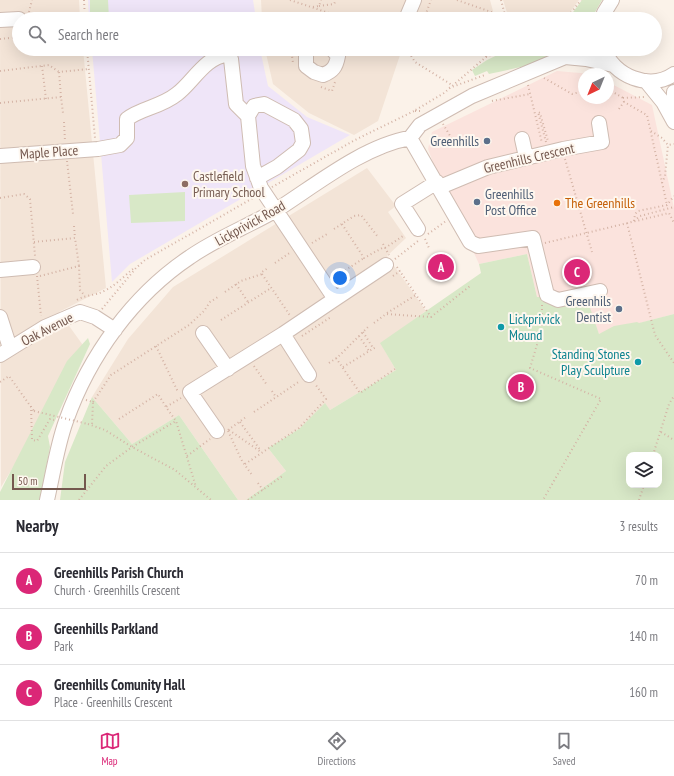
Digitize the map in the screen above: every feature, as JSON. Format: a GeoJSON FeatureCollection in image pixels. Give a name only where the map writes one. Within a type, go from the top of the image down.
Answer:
{"type":"FeatureCollection","features":[{"type":"Feature","properties":{"kind":"street"},"geometry":{"type":"LineString","coordinates":[[409,12],[414,0]]}},
{"type":"Feature","properties":{"kind":"street"},"geometry":{"type":"LineString","coordinates":[[605,12],[612,0]]}},
{"type":"Feature","properties":{"kind":"street"},"geometry":{"type":"LineString","coordinates":[[0,20],[12,19]]}},
{"type":"Feature","properties":{"kind":"street","name":"Maple Place"},"geometry":{"type":"LineString","coordinates":[[0,156],[97,149],[120,145],[125,142],[127,138],[127,119],[162,104],[177,94],[204,67],[222,56]]}},
{"type":"Feature","properties":{"kind":"street","name":"Maple Place"},"geometry":{"type":"LineString","coordinates":[[228,56],[231,59],[236,104],[248,116]]}},
{"type":"Feature","properties":{"kind":"street"},"geometry":{"type":"LineString","coordinates":[[306,56],[306,66],[314,72],[323,75],[332,71],[336,66],[338,56]]}},
{"type":"Feature","properties":{"kind":"street"},"geometry":{"type":"LineString","coordinates":[[608,56],[613,65]]}},
{"type":"Feature","properties":{"kind":"street"},"geometry":{"type":"LineString","coordinates":[[600,291],[558,300],[547,295],[533,238],[478,246],[470,242],[410,138],[420,125],[443,121],[477,93],[565,57],[586,59],[613,65],[628,76],[646,81],[659,80],[674,74]]}},
{"type":"Feature","properties":{"kind":"street"},"geometry":{"type":"LineString","coordinates":[[646,81],[663,102],[674,121]]}},
{"type":"Feature","properties":{"kind":"street"},"geometry":{"type":"LineString","coordinates":[[674,92],[674,121]]}},
{"type":"Feature","properties":{"kind":"street"},"geometry":{"type":"LineString","coordinates":[[257,178],[299,150],[303,143],[301,129],[294,120],[264,104],[254,106],[248,116],[253,166],[257,178],[264,193],[335,299]]}},
{"type":"Feature","properties":{"kind":"street","name":"Greenhills Crescent"},"geometry":{"type":"LineString","coordinates":[[418,229],[402,204],[438,185],[488,167],[526,157],[602,142],[599,123]]}},
{"type":"Feature","properties":{"kind":"street","name":"Lickprivick Road"},"geometry":{"type":"LineString","coordinates":[[47,500],[66,421],[86,373],[115,330],[156,282],[191,256],[276,209],[345,165],[396,140],[410,138]]}},
{"type":"Feature","properties":{"kind":"street"},"geometry":{"type":"LineString","coordinates":[[522,139],[526,157]]}},
{"type":"Feature","properties":{"kind":"street"},"geometry":{"type":"LineString","coordinates":[[217,431],[185,395],[247,357],[391,264]]}},
{"type":"Feature","properties":{"kind":"street"},"geometry":{"type":"LineString","coordinates":[[0,270],[36,269]]}},
{"type":"Feature","properties":{"kind":"street","name":"Oak Avenue"},"geometry":{"type":"LineString","coordinates":[[5,352],[45,327],[80,312],[95,317],[115,330]]}},
{"type":"Feature","properties":{"kind":"street"},"geometry":{"type":"LineString","coordinates":[[0,317],[5,352]]}},
{"type":"Feature","properties":{"kind":"street"},"geometry":{"type":"LineString","coordinates":[[203,333],[228,369]]}},
{"type":"Feature","properties":{"kind":"street"},"geometry":{"type":"LineString","coordinates":[[283,334],[309,375]]}},
{"type":"Feature","properties":{"kind":"path"},"geometry":{"type":"LineString","coordinates":[[29,12],[32,0]]}},
{"type":"Feature","properties":{"kind":"path"},"geometry":{"type":"LineString","coordinates":[[84,0],[85,12]]}},
{"type":"Feature","properties":{"kind":"path"},"geometry":{"type":"LineString","coordinates":[[290,0],[327,12]]}},
{"type":"Feature","properties":{"kind":"path"},"geometry":{"type":"LineString","coordinates":[[320,6],[321,0]]}},
{"type":"Feature","properties":{"kind":"path"},"geometry":{"type":"LineString","coordinates":[[311,7],[334,4],[336,0]]}},
{"type":"Feature","properties":{"kind":"path"},"geometry":{"type":"LineString","coordinates":[[427,12],[431,0]]}},
{"type":"Feature","properties":{"kind":"path"},"geometry":{"type":"LineString","coordinates":[[457,0],[491,12]]}},
{"type":"Feature","properties":{"kind":"path"},"geometry":{"type":"LineString","coordinates":[[501,0],[504,12]]}},
{"type":"Feature","properties":{"kind":"path"},"geometry":{"type":"LineString","coordinates":[[572,12],[581,0]]}},
{"type":"Feature","properties":{"kind":"path"},"geometry":{"type":"LineString","coordinates":[[0,39],[12,38]]}},
{"type":"Feature","properties":{"kind":"path"},"geometry":{"type":"LineString","coordinates":[[88,56],[97,149]]}},
{"type":"Feature","properties":{"kind":"path"},"geometry":{"type":"LineString","coordinates":[[411,56],[415,62],[452,85]]}},
{"type":"Feature","properties":{"kind":"path"},"geometry":{"type":"LineString","coordinates":[[95,317],[136,268],[145,260],[342,147],[414,111],[452,85],[486,57]]}},
{"type":"Feature","properties":{"kind":"path"},"geometry":{"type":"LineString","coordinates":[[0,70],[49,65],[59,72],[89,69]]}},
{"type":"Feature","properties":{"kind":"path"},"geometry":{"type":"LineString","coordinates":[[42,66],[46,99]]}},
{"type":"Feature","properties":{"kind":"path"},"geometry":{"type":"LineString","coordinates":[[531,71],[572,94],[578,92]]}},
{"type":"Feature","properties":{"kind":"path"},"geometry":{"type":"LineString","coordinates":[[59,72],[63,113]]}},
{"type":"Feature","properties":{"kind":"path"},"geometry":{"type":"LineString","coordinates":[[448,88],[485,75]]}},
{"type":"Feature","properties":{"kind":"path"},"geometry":{"type":"LineString","coordinates":[[528,85],[542,143],[546,142],[538,112],[540,113],[549,145]]}},
{"type":"Feature","properties":{"kind":"path"},"geometry":{"type":"LineString","coordinates":[[614,93],[623,98]]}},
{"type":"Feature","properties":{"kind":"path"},"geometry":{"type":"LineString","coordinates":[[489,101],[510,99],[530,94]]}},
{"type":"Feature","properties":{"kind":"path"},"geometry":{"type":"LineString","coordinates":[[0,103],[61,97]]}},
{"type":"Feature","properties":{"kind":"path"},"geometry":{"type":"LineString","coordinates":[[619,109],[624,102],[647,115],[667,205]]}},
{"type":"Feature","properties":{"kind":"path"},"geometry":{"type":"LineString","coordinates":[[414,111],[425,112],[435,109],[443,121],[454,144]]}},
{"type":"Feature","properties":{"kind":"path"},"geometry":{"type":"LineString","coordinates":[[64,122],[73,214]]}},
{"type":"Feature","properties":{"kind":"path"},"geometry":{"type":"LineString","coordinates":[[651,131],[662,138],[668,145],[665,176],[662,183]]}},
{"type":"Feature","properties":{"kind":"path"},"geometry":{"type":"LineString","coordinates":[[668,145],[674,144]]}},
{"type":"Feature","properties":{"kind":"path"},"geometry":{"type":"LineString","coordinates":[[563,149],[592,252]]}},
{"type":"Feature","properties":{"kind":"path"},"geometry":{"type":"LineString","coordinates":[[0,198],[24,194],[30,199],[36,269],[42,320],[45,327]]}},
{"type":"Feature","properties":{"kind":"path"},"geometry":{"type":"LineString","coordinates":[[634,221],[635,214],[638,211],[667,205],[674,196]]}},
{"type":"Feature","properties":{"kind":"path"},"geometry":{"type":"LineString","coordinates":[[634,221],[640,216],[674,207]]}},
{"type":"Feature","properties":{"kind":"path"},"geometry":{"type":"LineString","coordinates":[[535,246],[669,213],[674,223]]}},
{"type":"Feature","properties":{"kind":"path"},"geometry":{"type":"LineString","coordinates":[[334,229],[354,216],[361,215],[365,218],[378,237]]}},
{"type":"Feature","properties":{"kind":"path"},"geometry":{"type":"LineString","coordinates":[[627,223],[655,335],[674,363]]}},
{"type":"Feature","properties":{"kind":"path"},"geometry":{"type":"LineString","coordinates":[[342,224],[364,258]]}},
{"type":"Feature","properties":{"kind":"path"},"geometry":{"type":"LineString","coordinates":[[74,226],[79,266],[80,290],[85,296]]}},
{"type":"Feature","properties":{"kind":"path"},"geometry":{"type":"LineString","coordinates":[[275,263],[327,234]]}},
{"type":"Feature","properties":{"kind":"path"},"geometry":{"type":"LineString","coordinates":[[325,284],[364,258],[403,236]]}},
{"type":"Feature","properties":{"kind":"path"},"geometry":{"type":"LineString","coordinates":[[34,242],[75,238]]}},
{"type":"Feature","properties":{"kind":"path"},"geometry":{"type":"LineString","coordinates":[[384,246],[391,264],[416,295],[431,317]]}},
{"type":"Feature","properties":{"kind":"path"},"geometry":{"type":"LineString","coordinates":[[36,269],[79,266]]}},
{"type":"Feature","properties":{"kind":"path"},"geometry":{"type":"LineString","coordinates":[[225,292],[236,284],[262,274],[262,272],[268,268]]}},
{"type":"Feature","properties":{"kind":"path"},"geometry":{"type":"LineString","coordinates":[[262,274],[295,326]]}},
{"type":"Feature","properties":{"kind":"path"},"geometry":{"type":"LineString","coordinates":[[236,284],[248,302]]}},
{"type":"Feature","properties":{"kind":"path"},"geometry":{"type":"LineString","coordinates":[[386,314],[431,317],[470,286]]}},
{"type":"Feature","properties":{"kind":"path"},"geometry":{"type":"LineString","coordinates":[[221,320],[271,288]]}},
{"type":"Feature","properties":{"kind":"path"},"geometry":{"type":"LineString","coordinates":[[543,500],[601,399],[530,368],[542,328],[542,299],[546,290]]}},
{"type":"Feature","properties":{"kind":"path"},"geometry":{"type":"LineString","coordinates":[[374,323],[416,295]]}},
{"type":"Feature","properties":{"kind":"path"},"geometry":{"type":"LineString","coordinates":[[92,425],[93,402],[111,375],[189,325],[204,311],[210,302],[218,297]]}},
{"type":"Feature","properties":{"kind":"path"},"geometry":{"type":"LineString","coordinates":[[329,362],[336,358],[368,327]]}},
{"type":"Feature","properties":{"kind":"path"},"geometry":{"type":"LineString","coordinates":[[343,368],[375,348],[363,332]]}},
{"type":"Feature","properties":{"kind":"path"},"geometry":{"type":"LineString","coordinates":[[359,336],[369,351]]}},
{"type":"Feature","properties":{"kind":"path"},"geometry":{"type":"LineString","coordinates":[[156,346],[185,395],[166,407]]}},
{"type":"Feature","properties":{"kind":"path"},"geometry":{"type":"LineString","coordinates":[[247,357],[267,385]]}},
{"type":"Feature","properties":{"kind":"path"},"geometry":{"type":"LineString","coordinates":[[336,358],[360,393],[395,369]]}},
{"type":"Feature","properties":{"kind":"path"},"geometry":{"type":"LineString","coordinates":[[245,464],[299,428],[326,399],[309,375],[254,412]]}},
{"type":"Feature","properties":{"kind":"path"},"geometry":{"type":"LineString","coordinates":[[0,382],[9,376],[34,411],[92,425],[105,430],[132,447],[175,470],[211,500]]}},
{"type":"Feature","properties":{"kind":"path"},"geometry":{"type":"LineString","coordinates":[[272,392],[276,397]]}},
{"type":"Feature","properties":{"kind":"path"},"geometry":{"type":"LineString","coordinates":[[119,419],[158,394],[176,422],[196,487]]}},
{"type":"Feature","properties":{"kind":"path"},"geometry":{"type":"LineString","coordinates":[[654,452],[669,404],[674,396]]}},
{"type":"Feature","properties":{"kind":"path"},"geometry":{"type":"LineString","coordinates":[[86,400],[93,402]]}},
{"type":"Feature","properties":{"kind":"path"},"geometry":{"type":"LineString","coordinates":[[30,406],[32,440],[36,441],[50,419]]}},
{"type":"Feature","properties":{"kind":"path"},"geometry":{"type":"LineString","coordinates":[[79,500],[106,466],[132,447],[176,422]]}},
{"type":"Feature","properties":{"kind":"path"},"geometry":{"type":"LineString","coordinates":[[240,422],[261,452]]}},
{"type":"Feature","properties":{"kind":"path"},"geometry":{"type":"LineString","coordinates":[[252,476],[228,430],[261,452]]}},
{"type":"Feature","properties":{"kind":"path"},"geometry":{"type":"LineString","coordinates":[[660,432],[674,440]]}},
{"type":"Feature","properties":{"kind":"path"},"geometry":{"type":"LineString","coordinates":[[248,500],[284,475]]}},
{"type":"Feature","properties":{"kind":"path"},"geometry":{"type":"LineString","coordinates":[[258,483],[263,490]]}},
{"type":"Feature","properties":{"kind":"path"},"geometry":{"type":"LineString","coordinates":[[639,500],[643,488]]}},
{"type":"Feature","properties":{"kind":"shaded area"},"geometry":{"type":"Polygon","coordinates":[[[0,0],[79,0],[80,12],[12,12],[12,56],[84,56],[106,288],[59,312],[85,348],[1,487],[0,0]]]}},
{"type":"Feature","properties":{"kind":"shaded area"},"geometry":{"type":"Polygon","coordinates":[[[88,0],[253,0],[255,12],[89,12],[88,0]]]}},
{"type":"Feature","properties":{"kind":"shaded area"},"geometry":{"type":"Polygon","coordinates":[[[261,0],[490,0],[493,11],[493,12],[262,12],[261,0]]]}},
{"type":"Feature","properties":{"kind":"shaded area"},"geometry":{"type":"Polygon","coordinates":[[[503,0],[579,0],[570,12],[507,12],[503,0]]]}},
{"type":"Feature","properties":{"kind":"shaded area","name":"Castlefield Primary School"},"geometry":{"type":"Polygon","coordinates":[[[93,56],[262,56],[268,86],[307,117],[350,135],[130,264],[112,282],[93,56]]]}},
{"type":"Feature","properties":{"kind":"shaded area"},"geometry":{"type":"Polygon","coordinates":[[[267,56],[400,56],[378,121],[354,135],[309,113],[273,84],[267,56]]]}},
{"type":"Feature","properties":{"kind":"shaded area"},"geometry":{"type":"Polygon","coordinates":[[[557,71],[578,73],[578,104],[614,104],[614,85],[652,105],[674,208],[674,314],[599,334],[585,296],[537,297],[527,254],[479,264],[428,149],[432,132],[557,71]]]}},
{"type":"Feature","properties":{"kind":"shaded area"},"geometry":{"type":"Polygon","coordinates":[[[367,168],[396,206],[388,212],[406,238],[387,256],[426,311],[381,344],[396,370],[330,410],[325,404],[299,429],[268,448],[286,471],[246,500],[238,500],[179,415],[132,444],[92,397],[128,339],[173,287],[367,168]]]}},
{"type":"Feature","properties":{"kind":"green space"},"geometry":{"type":"Polygon","coordinates":[[[90,0],[108,0],[109,12],[90,12],[90,0]]]}},
{"type":"Feature","properties":{"kind":"green space"},"geometry":{"type":"Polygon","coordinates":[[[582,0],[602,0],[595,12],[573,12],[582,0]]]}},
{"type":"Feature","properties":{"kind":"green space"},"geometry":{"type":"Polygon","coordinates":[[[495,56],[554,56],[518,68],[489,74],[487,71],[475,76],[472,70],[495,56]]]}},
{"type":"Feature","properties":{"kind":"green space"},"geometry":{"type":"Polygon","coordinates":[[[185,192],[185,221],[131,223],[129,195],[185,192]]]}},
{"type":"Feature","properties":{"kind":"green space"},"geometry":{"type":"Polygon","coordinates":[[[527,254],[537,297],[586,296],[599,334],[614,326],[637,322],[639,323],[674,314],[674,500],[246,500],[286,471],[268,448],[299,429],[325,403],[330,410],[396,370],[380,343],[481,273],[479,264],[527,254]]]}},
{"type":"Feature","properties":{"kind":"green space"},"geometry":{"type":"Polygon","coordinates":[[[88,338],[90,344],[48,436],[50,447],[40,500],[0,500],[0,492],[67,361],[88,338]]]}},
{"type":"Feature","properties":{"kind":"green space"},"geometry":{"type":"Polygon","coordinates":[[[92,397],[132,444],[179,415],[238,500],[60,500],[65,462],[92,397]]]}},
{"type":"Feature","properties":{"kind":"place","name":"Greenhills"},"geometry":{"type":"Point","coordinates":[487,141]}},
{"type":"Feature","properties":{"kind":"place","name":"Castlefield Primary School"},"geometry":{"type":"Point","coordinates":[185,184]}},
{"type":"Feature","properties":{"kind":"place","name":"Greenhills Post Office"},"geometry":{"type":"Point","coordinates":[477,202]}},
{"type":"Feature","properties":{"kind":"place","name":"The Greenhills"},"geometry":{"type":"Point","coordinates":[557,203]}},
{"type":"Feature","properties":{"kind":"place","name":"Greenhills Parish Church"},"geometry":{"type":"Point","coordinates":[441,267]}},
{"type":"Feature","properties":{"kind":"place","name":"Greenhills Comunity Hall"},"geometry":{"type":"Point","coordinates":[577,272]}},
{"type":"Feature","properties":{"kind":"place","name":"Greenhils Dentist"},"geometry":{"type":"Point","coordinates":[619,309]}},
{"type":"Feature","properties":{"kind":"place","name":"Lickprivick Mound"},"geometry":{"type":"Point","coordinates":[501,327]}},
{"type":"Feature","properties":{"kind":"place","name":"Standing Stones Play Sculpture"},"geometry":{"type":"Point","coordinates":[638,362]}},
{"type":"Feature","properties":{"kind":"place","name":"Greenhills Parkland"},"geometry":{"type":"Point","coordinates":[521,387]}}]}
